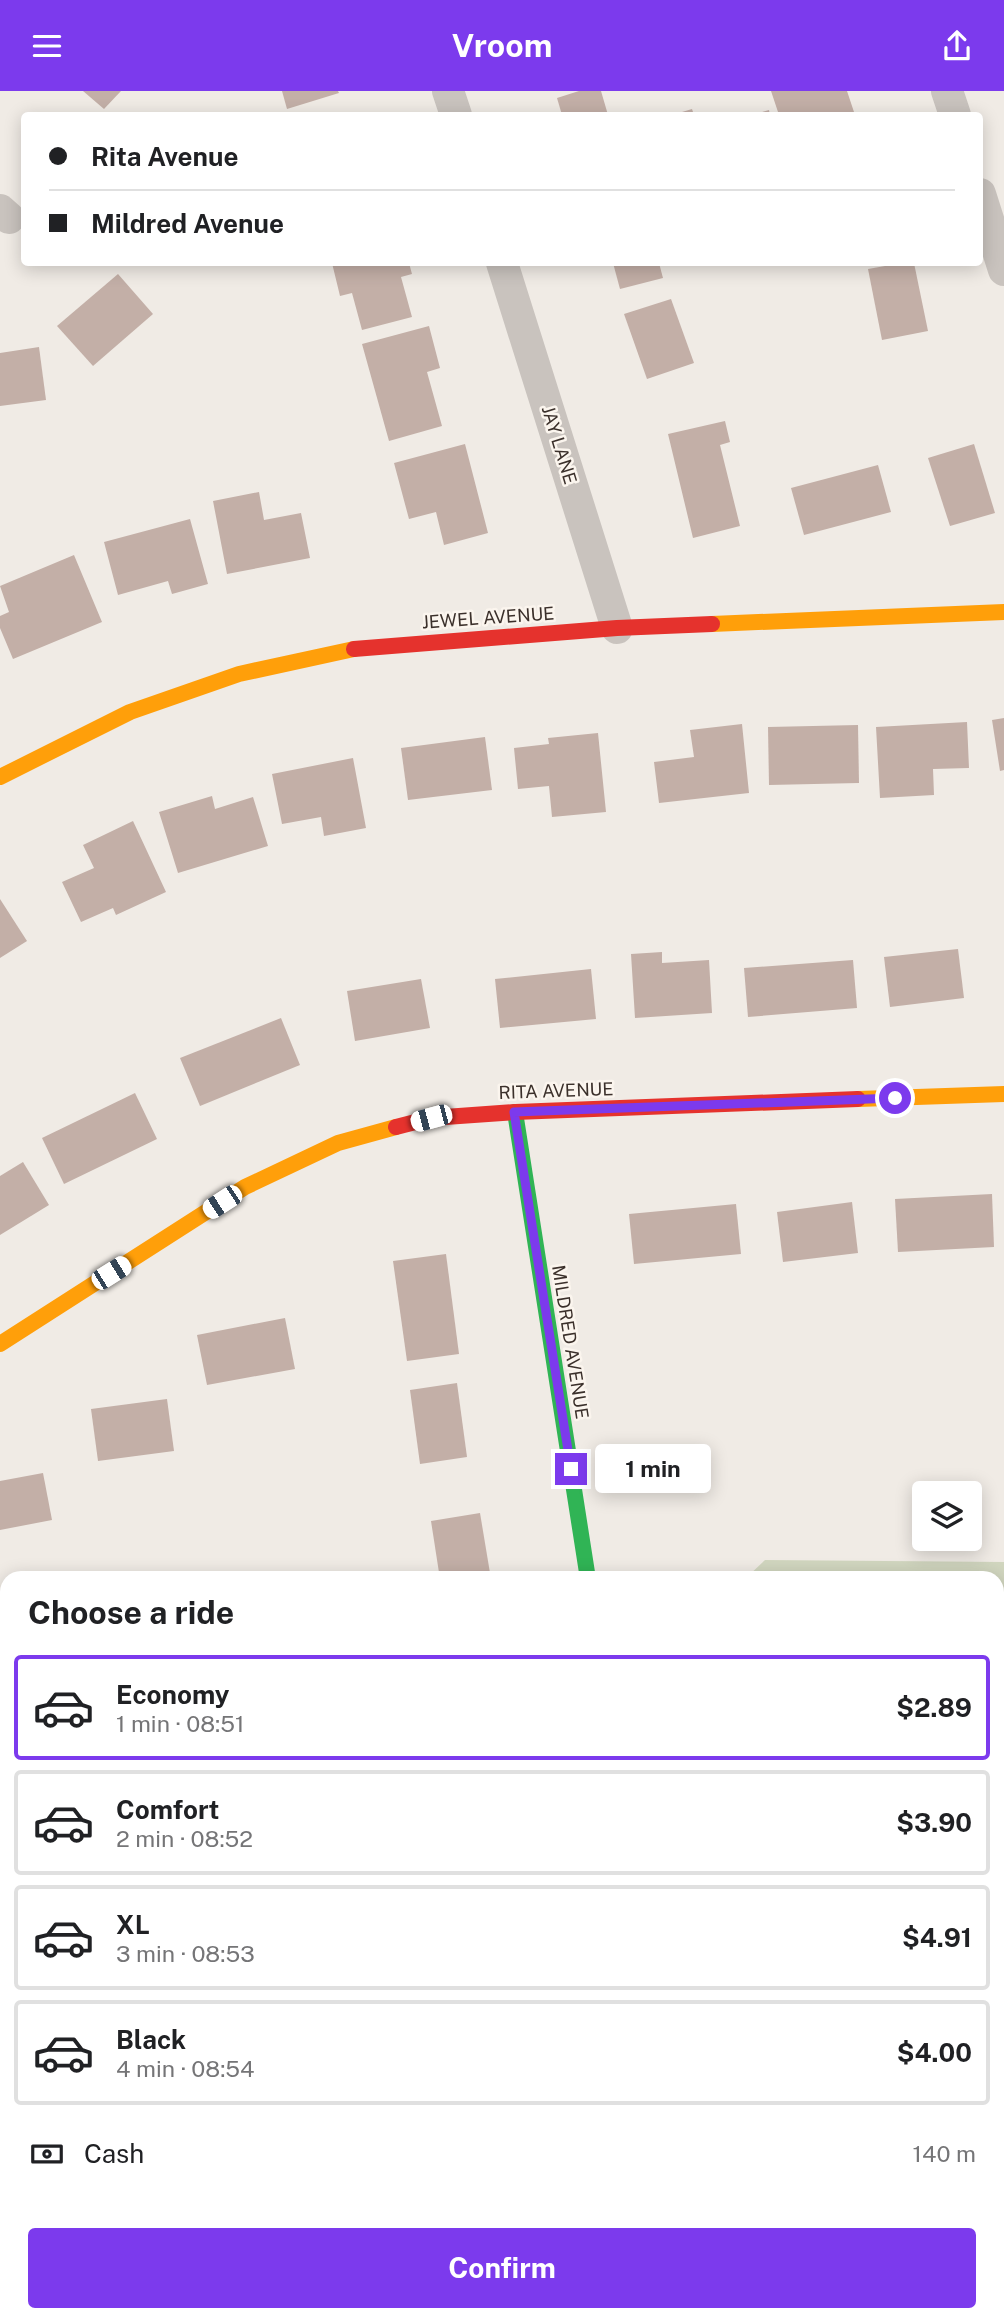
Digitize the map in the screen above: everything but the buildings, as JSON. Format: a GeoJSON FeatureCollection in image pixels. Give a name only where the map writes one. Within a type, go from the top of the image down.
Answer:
{"type":"FeatureCollection","features":[{"type":"Feature","properties":{"kind":"street"},"geometry":{"type":"LineString","coordinates":[[448,91],[455,112]]}},
{"type":"Feature","properties":{"kind":"street"},"geometry":{"type":"LineString","coordinates":[[947,91],[954,112]]}},
{"type":"Feature","properties":{"kind":"street"},"geometry":{"type":"LineString","coordinates":[[983,204],[1004,270]]}},
{"type":"Feature","properties":{"kind":"street","name":"JAY LANE"},"geometry":{"type":"LineString","coordinates":[[503,266],[617,628]]}},
{"type":"Feature","properties":{"kind":"street","name":"JEWEL AVENUE"},"geometry":{"type":"LineString","coordinates":[[0,777],[130,712],[239,674],[357,648],[617,628],[1004,612]]}},
{"type":"Feature","properties":{"kind":"street","name":"RITA AVENUE"},"geometry":{"type":"LineString","coordinates":[[0,1344],[245,1187],[338,1143],[431,1118],[514,1112],[1004,1094]]}},
{"type":"Feature","properties":{"kind":"street","name":"MILDRED AVENUE"},"geometry":{"type":"LineString","coordinates":[[514,1112],[587,1571]]}},
{"type":"Feature","properties":{"kind":"green space"},"geometry":{"type":"Polygon","coordinates":[[[765,1560],[1004,1562],[1004,1571],[753,1571],[765,1560]]]}},
{"type":"Feature","properties":{"kind":"traffic: fast"},"geometry":{"type":"LineString","coordinates":[[515,1112],[587,1571]]}},
{"type":"Feature","properties":{"kind":"traffic: slow"},"geometry":{"type":"LineString","coordinates":[[712,624],[1004,612]]}},
{"type":"Feature","properties":{"kind":"traffic: slow"},"geometry":{"type":"LineString","coordinates":[[0,777],[130,712],[239,674],[354,649]]}},
{"type":"Feature","properties":{"kind":"traffic: slow"},"geometry":{"type":"LineString","coordinates":[[858,1099],[1004,1094]]}},
{"type":"Feature","properties":{"kind":"traffic: slow"},"geometry":{"type":"LineString","coordinates":[[0,1344],[245,1187],[338,1143],[396,1127]]}},
{"type":"Feature","properties":{"kind":"traffic: jam"},"geometry":{"type":"LineString","coordinates":[[354,649],[617,628],[712,624]]}},
{"type":"Feature","properties":{"kind":"traffic: jam"},"geometry":{"type":"LineString","coordinates":[[396,1127],[431,1118],[515,1112],[858,1099]]}},
{"type":"Feature","properties":{"kind":"route"},"geometry":{"type":"LineString","coordinates":[[571,1469],[514,1112],[895,1098]]}}]}
